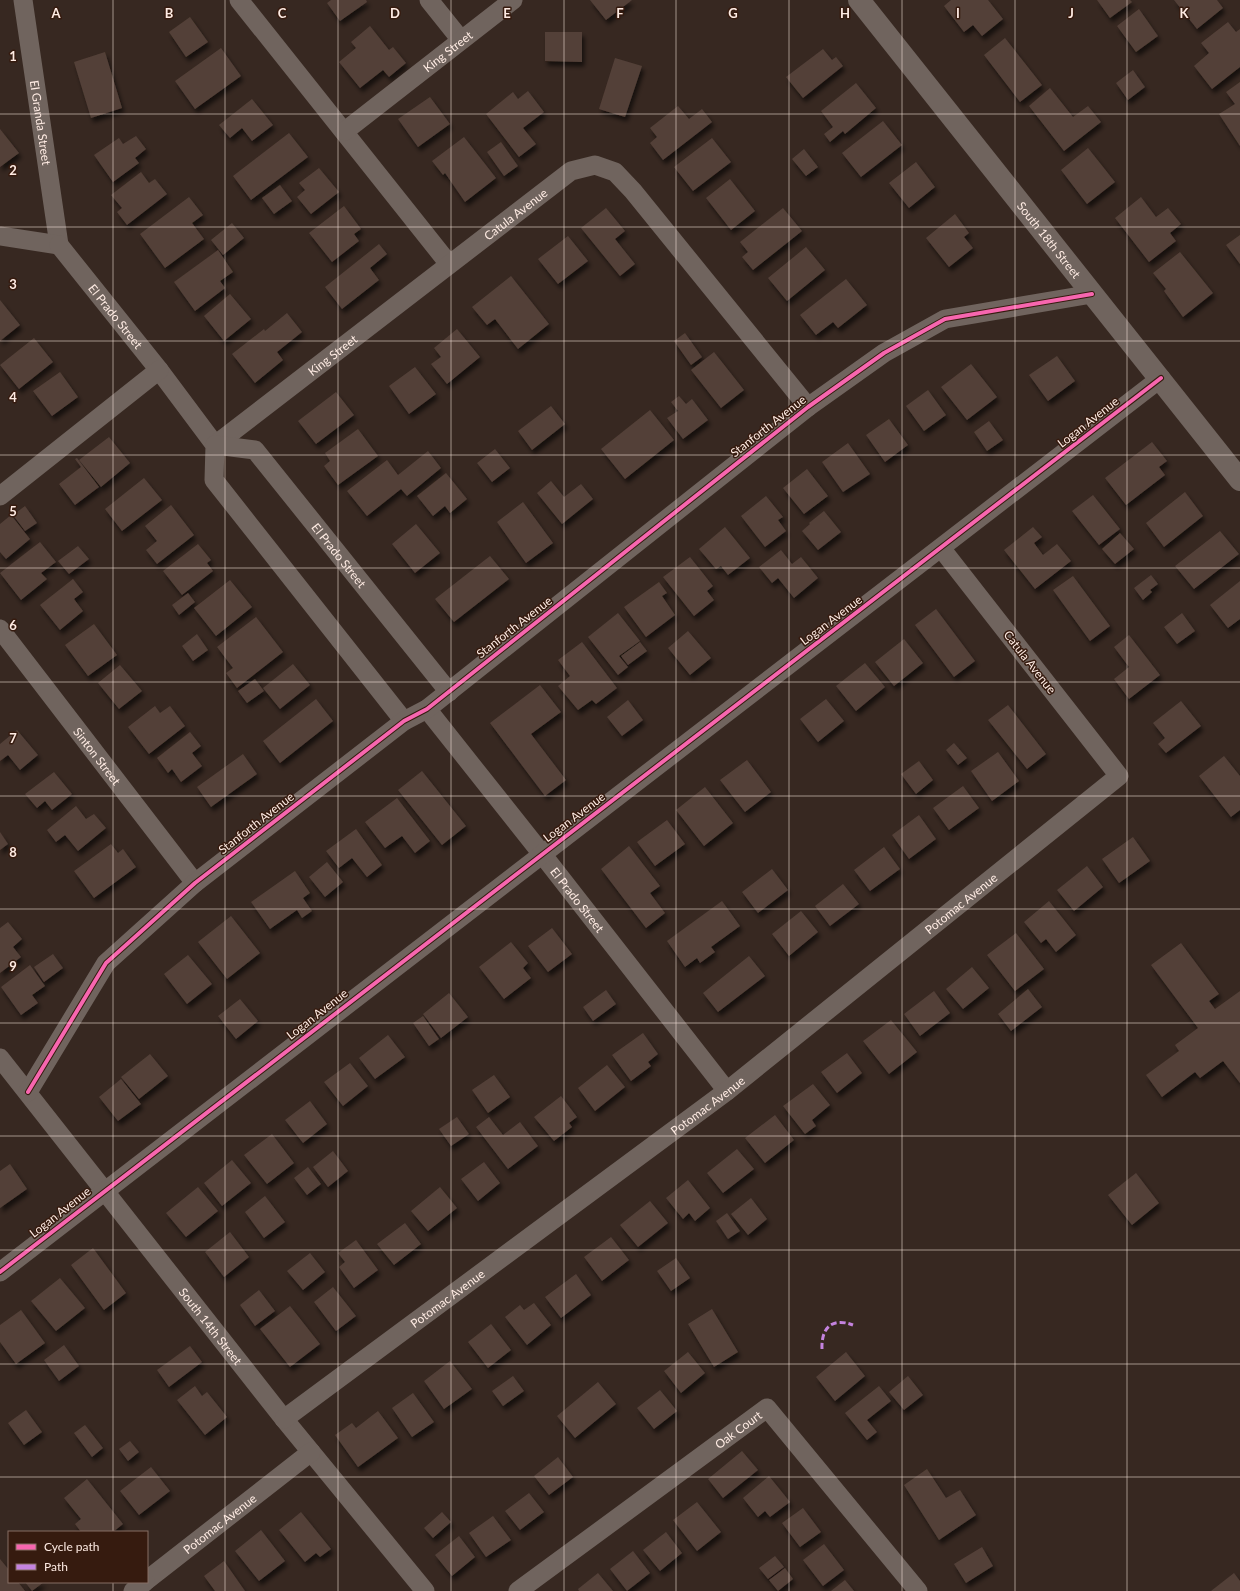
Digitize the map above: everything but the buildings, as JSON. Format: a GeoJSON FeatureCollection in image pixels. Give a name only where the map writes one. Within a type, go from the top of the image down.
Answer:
{"type":"FeatureCollection","features":[{"type":"Feature","properties":{"kind":"main road","name":"South 18th Street"},"geometry":{"type":"LineString","coordinates":[[859,0],[1240,480]]}},
{"type":"Feature","properties":{"kind":"street","name":"El Granda Street"},"geometry":{"type":"LineString","coordinates":[[23,0],[59,245]]}},
{"type":"Feature","properties":{"kind":"street"},"geometry":{"type":"LineString","coordinates":[[239,0],[345,131],[449,264]]}},
{"type":"Feature","properties":{"kind":"street"},"geometry":{"type":"LineString","coordinates":[[429,0],[461,40]]}},
{"type":"Feature","properties":{"kind":"street","name":"King Street"},"geometry":{"type":"LineString","coordinates":[[345,131],[513,0]]}},
{"type":"Feature","properties":{"kind":"street","name":"Catula Avenue"},"geometry":{"type":"LineString","coordinates":[[449,264],[570,171],[595,165],[614,172],[633,191],[808,407]]}},
{"type":"Feature","properties":{"kind":"street"},"geometry":{"type":"LineString","coordinates":[[0,236],[59,245]]}},
{"type":"Feature","properties":{"kind":"street","name":"El Prado Street"},"geometry":{"type":"LineString","coordinates":[[59,245],[215,445],[255,450],[449,692]]}},
{"type":"Feature","properties":{"kind":"street","name":"King Street"},"geometry":{"type":"LineString","coordinates":[[215,445],[449,264]]}},
{"type":"Feature","properties":{"kind":"street","name":"Stanforth Avenue"},"geometry":{"type":"LineString","coordinates":[[28,1092],[106,963],[195,884],[404,721],[427,709],[449,692],[808,407],[884,353],[945,319],[1092,294]]}},
{"type":"Feature","properties":{"kind":"street"},"geometry":{"type":"LineString","coordinates":[[0,496],[158,370]]}},
{"type":"Feature","properties":{"kind":"street","name":"Logan Avenue"},"geometry":{"type":"LineString","coordinates":[[0,1272],[1160,378]]}},
{"type":"Feature","properties":{"kind":"street"},"geometry":{"type":"LineString","coordinates":[[215,445],[214,480],[404,721]]}},
{"type":"Feature","properties":{"kind":"street","name":"Catula Avenue"},"geometry":{"type":"LineString","coordinates":[[941,548],[1119,776]]}},
{"type":"Feature","properties":{"kind":"street","name":"Sinton Street"},"geometry":{"type":"LineString","coordinates":[[0,629],[195,884]]}},
{"type":"Feature","properties":{"kind":"street","name":"El Prado Street"},"geometry":{"type":"LineString","coordinates":[[427,709],[727,1091]]}},
{"type":"Feature","properties":{"kind":"street","name":"Potomac Avenue"},"geometry":{"type":"LineString","coordinates":[[284,1419],[727,1091],[1119,776]]}},
{"type":"Feature","properties":{"kind":"street","name":"South 14th Street"},"geometry":{"type":"LineString","coordinates":[[0,1058],[284,1419],[425,1591]]}},
{"type":"Feature","properties":{"kind":"street","name":"Oak Court"},"geometry":{"type":"LineString","coordinates":[[518,1591],[767,1408],[918,1591]]}},
{"type":"Feature","properties":{"kind":"street","name":"Potomac Avenue"},"geometry":{"type":"LineString","coordinates":[[148,1579],[311,1452]]}},
{"type":"Feature","properties":{"kind":"street","name":"Potomac Avenue"},"geometry":{"type":"LineString","coordinates":[[133,1591],[143,1583]]}},
{"type":"Feature","properties":{"kind":"marked path"},"geometry":{"type":"LineString","coordinates":[[822,1349],[823,1335],[829,1326],[839,1322],[853,1325]]}},
{"type":"Feature","properties":{"kind":"cycle path"},"geometry":{"type":"LineString","coordinates":[[28,1092],[106,963],[195,883],[404,721],[427,709],[808,407],[884,353],[945,319],[1092,294]]}},
{"type":"Feature","properties":{"kind":"cycle path"},"geometry":{"type":"LineString","coordinates":[[0,1272],[1161,378]]}}]}
